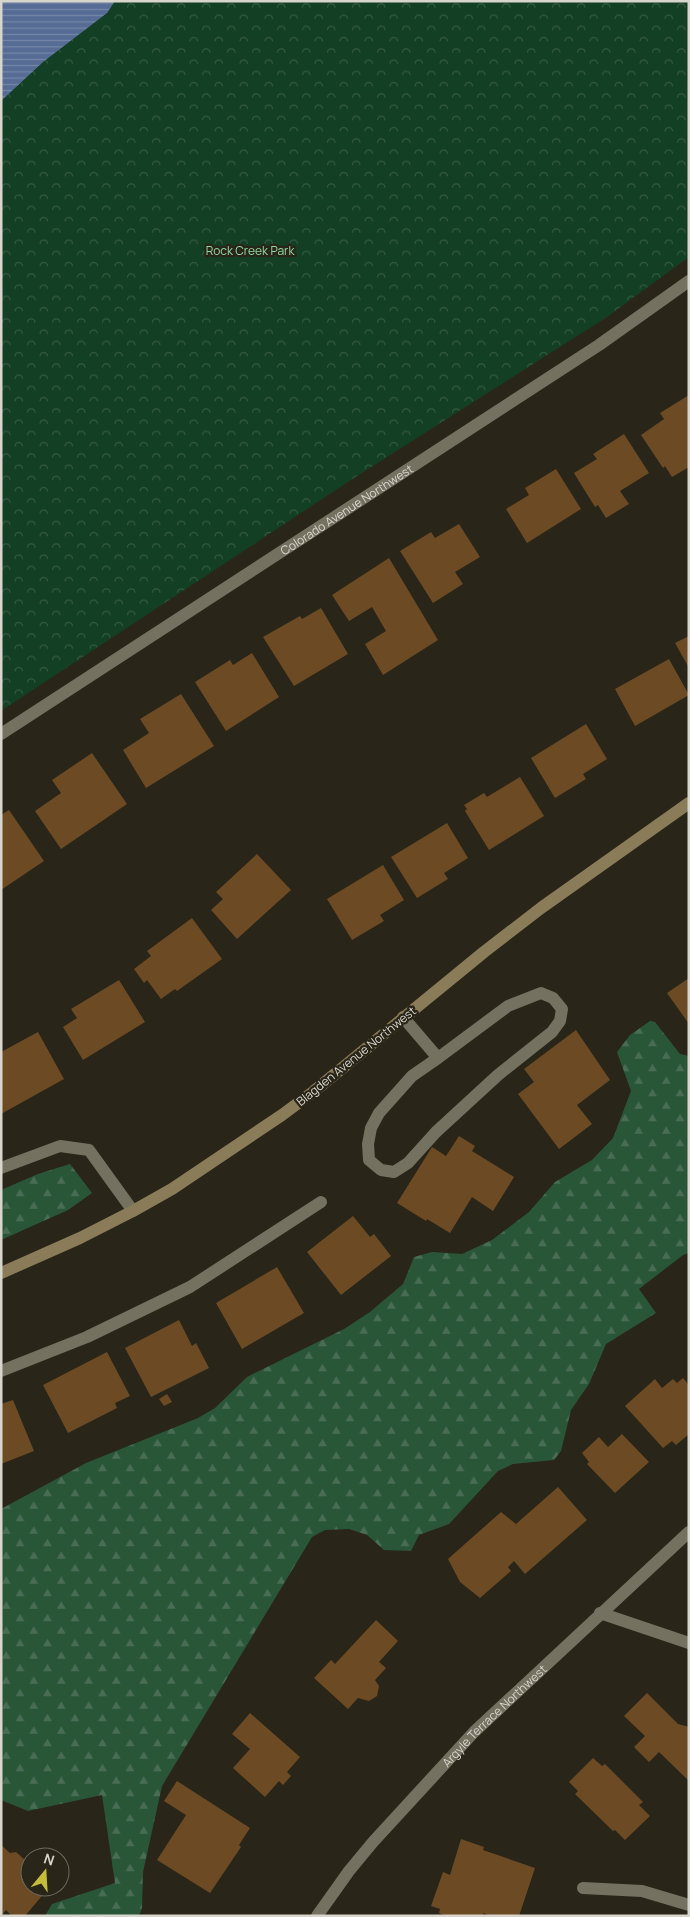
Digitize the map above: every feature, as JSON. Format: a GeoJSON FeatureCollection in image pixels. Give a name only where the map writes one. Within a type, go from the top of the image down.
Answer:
{"type":"FeatureCollection","features":[{"type":"Feature","properties":{"kind":"main road","name":"Blagden Avenue Northwest"},"geometry":{"type":"LineString","coordinates":[[1,1273],[80,1238],[134,1211],[172,1189],[282,1115],[541,908],[689,803]]}},
{"type":"Feature","properties":{"kind":"street","name":"Colorado Avenue Northwest"},"geometry":{"type":"LineString","coordinates":[[1,734],[599,345],[689,280]]}},
{"type":"Feature","properties":{"kind":"street"},"geometry":{"type":"LineString","coordinates":[[541,993],[553,998],[562,1009],[560,1021],[552,1032],[498,1075],[436,1132],[408,1163],[394,1172],[381,1170],[369,1160],[368,1144],[375,1120],[412,1076],[438,1058],[508,1006],[524,999],[541,993]]}},
{"type":"Feature","properties":{"kind":"street"},"geometry":{"type":"LineString","coordinates":[[403,1017],[438,1058]]}},
{"type":"Feature","properties":{"kind":"street"},"geometry":{"type":"LineString","coordinates":[[1,1168],[60,1146],[89,1150],[134,1211]]}},
{"type":"Feature","properties":{"kind":"street"},"geometry":{"type":"LineString","coordinates":[[1,1371],[86,1337],[190,1286],[321,1202]]}},
{"type":"Feature","properties":{"kind":"street","name":"Argyle Terrace Northwest"},"geometry":{"type":"LineString","coordinates":[[317,1916],[349,1871],[373,1842],[474,1732],[689,1532]]}},
{"type":"Feature","properties":{"kind":"street"},"geometry":{"type":"LineString","coordinates":[[600,1613],[689,1643]]}},
{"type":"Feature","properties":{"kind":"street"},"geometry":{"type":"LineString","coordinates":[[583,1888],[642,1891],[689,1905]]}},
{"type":"Feature","properties":{"kind":"green space","name":"Rock Creek Park"},"geometry":{"type":"Polygon","coordinates":[[[1,1],[689,1],[689,257],[607,317],[351,480],[1,711],[1,1]]]}},
{"type":"Feature","properties":{"kind":"green space"},"geometry":{"type":"Polygon","coordinates":[[[650,1021],[655,1022],[680,1054],[689,1056],[689,1253],[683,1255],[639,1289],[656,1313],[606,1344],[589,1384],[571,1410],[561,1451],[554,1460],[513,1464],[498,1471],[449,1524],[419,1535],[411,1551],[384,1550],[367,1535],[349,1529],[325,1530],[312,1537],[162,1786],[143,1872],[142,1908],[139,1916],[45,1916],[52,1904],[115,1883],[102,1795],[28,1811],[1,1800],[1,1509],[86,1463],[198,1418],[215,1408],[247,1377],[344,1329],[370,1312],[403,1284],[414,1257],[432,1252],[462,1254],[492,1240],[529,1212],[555,1182],[592,1160],[613,1138],[631,1091],[617,1052],[630,1035],[650,1021]]]}},
{"type":"Feature","properties":{"kind":"green space"},"geometry":{"type":"Polygon","coordinates":[[[70,1164],[92,1193],[68,1210],[1,1240],[1,1190],[38,1174],[70,1164]]]}},
{"type":"Feature","properties":{"kind":"water"},"geometry":{"type":"Polygon","coordinates":[[[1,1],[115,1],[107,13],[43,62],[1,101],[1,1]]]}},
{"type":"Feature","properties":{"kind":"building"},"geometry":{"type":"Polygon","coordinates":[[[689,395],[689,467],[672,477],[665,466],[663,468],[641,435],[664,419],[660,413],[689,395]]]}},
{"type":"Feature","properties":{"kind":"building"},"geometry":{"type":"Polygon","coordinates":[[[624,434],[649,473],[620,491],[629,504],[606,518],[598,505],[595,507],[574,473],[597,459],[593,454],[624,434]]]}},
{"type":"Feature","properties":{"kind":"building"},"geometry":{"type":"Polygon","coordinates":[[[556,469],[581,509],[527,543],[506,509],[529,495],[525,488],[556,469]]]}},
{"type":"Feature","properties":{"kind":"building"},"geometry":{"type":"Polygon","coordinates":[[[459,524],[480,557],[455,572],[463,584],[433,603],[400,551],[431,532],[435,538],[459,524]]]}},
{"type":"Feature","properties":{"kind":"building"},"geometry":{"type":"Polygon","coordinates":[[[389,558],[438,640],[383,675],[365,644],[386,631],[372,607],[349,621],[332,595],[389,558]]]}},
{"type":"Feature","properties":{"kind":"building"},"geometry":{"type":"Polygon","coordinates":[[[321,608],[348,654],[294,686],[263,637],[300,616],[302,619],[321,608]]]}},
{"type":"Feature","properties":{"kind":"building"},"geometry":{"type":"Polygon","coordinates":[[[689,636],[689,668],[675,643],[689,636]]]}},
{"type":"Feature","properties":{"kind":"building"},"geometry":{"type":"Polygon","coordinates":[[[252,653],[279,697],[226,731],[195,682],[230,660],[233,665],[252,653]]]}},
{"type":"Feature","properties":{"kind":"building"},"geometry":{"type":"Polygon","coordinates":[[[669,659],[689,695],[635,726],[615,689],[669,659]]]}},
{"type":"Feature","properties":{"kind":"building"},"geometry":{"type":"Polygon","coordinates":[[[181,694],[214,746],[146,788],[123,750],[149,733],[140,719],[181,694]]]}},
{"type":"Feature","properties":{"kind":"building"},"geometry":{"type":"Polygon","coordinates":[[[586,724],[607,759],[583,774],[586,779],[555,798],[531,758],[586,724]]]}},
{"type":"Feature","properties":{"kind":"building"},"geometry":{"type":"Polygon","coordinates":[[[92,753],[127,804],[61,849],[35,811],[61,793],[52,780],[92,753]]]}},
{"type":"Feature","properties":{"kind":"building"},"geometry":{"type":"Polygon","coordinates":[[[520,777],[544,816],[489,850],[465,811],[467,809],[464,805],[484,793],[487,797],[520,777]]]}},
{"type":"Feature","properties":{"kind":"building"},"geometry":{"type":"Polygon","coordinates":[[[9,810],[44,861],[1,890],[1,815],[9,810]]]}},
{"type":"Feature","properties":{"kind":"building"},"geometry":{"type":"Polygon","coordinates":[[[447,823],[468,858],[444,873],[448,879],[417,898],[391,857],[447,823]]]}},
{"type":"Feature","properties":{"kind":"building"},"geometry":{"type":"Polygon","coordinates":[[[257,854],[291,890],[237,939],[211,910],[223,899],[216,892],[257,854]]]}},
{"type":"Feature","properties":{"kind":"building"},"geometry":{"type":"Polygon","coordinates":[[[383,865],[404,900],[380,915],[384,921],[352,940],[327,899],[383,865]]]}},
{"type":"Feature","properties":{"kind":"building"},"geometry":{"type":"Polygon","coordinates":[[[192,918],[222,959],[177,991],[175,989],[161,999],[147,980],[144,983],[134,969],[151,956],[147,951],[192,918]]]}},
{"type":"Feature","properties":{"kind":"building"},"geometry":{"type":"Polygon","coordinates":[[[689,978],[689,1024],[667,993],[689,978]]]}},
{"type":"Feature","properties":{"kind":"building"},"geometry":{"type":"Polygon","coordinates":[[[119,980],[145,1022],[83,1060],[63,1027],[77,1018],[71,1009],[119,980]]]}},
{"type":"Feature","properties":{"kind":"building"},"geometry":{"type":"Polygon","coordinates":[[[576,1030],[610,1080],[577,1105],[592,1124],[559,1149],[518,1094],[534,1082],[524,1069],[576,1030]]]}},
{"type":"Feature","properties":{"kind":"building"},"geometry":{"type":"Polygon","coordinates":[[[38,1032],[64,1079],[1,1114],[1,1052],[38,1032]]]}},
{"type":"Feature","properties":{"kind":"building"},"geometry":{"type":"Polygon","coordinates":[[[459,1136],[475,1146],[472,1151],[514,1177],[493,1211],[472,1197],[450,1233],[397,1203],[432,1147],[446,1156],[459,1136]]]}},
{"type":"Feature","properties":{"kind":"building"},"geometry":{"type":"Polygon","coordinates":[[[353,1216],[370,1237],[374,1234],[391,1256],[341,1295],[307,1252],[353,1216]]]}},
{"type":"Feature","properties":{"kind":"building"},"geometry":{"type":"Polygon","coordinates":[[[277,1267],[304,1313],[242,1349],[216,1303],[277,1267]]]}},
{"type":"Feature","properties":{"kind":"building"},"geometry":{"type":"Polygon","coordinates":[[[179,1320],[192,1346],[196,1343],[209,1368],[151,1397],[125,1348],[179,1320]]]}},
{"type":"Feature","properties":{"kind":"building"},"geometry":{"type":"Polygon","coordinates":[[[107,1352],[130,1396],[115,1403],[117,1408],[68,1433],[43,1385],[107,1352]]]}},
{"type":"Feature","properties":{"kind":"building"},"geometry":{"type":"Polygon","coordinates":[[[683,1378],[689,1385],[689,1434],[676,1445],[672,1441],[663,1448],[625,1406],[655,1379],[662,1388],[673,1379],[677,1383],[683,1378]]]}},
{"type":"Feature","properties":{"kind":"building"},"geometry":{"type":"Polygon","coordinates":[[[167,1394],[172,1402],[164,1406],[159,1399],[167,1394]]]}},
{"type":"Feature","properties":{"kind":"building"},"geometry":{"type":"Polygon","coordinates":[[[13,1400],[34,1451],[1,1464],[1,1404],[13,1400]]]}},
{"type":"Feature","properties":{"kind":"building"},"geometry":{"type":"Polygon","coordinates":[[[622,1434],[649,1462],[615,1493],[587,1464],[589,1462],[582,1453],[599,1437],[608,1447],[622,1434]]]}},
{"type":"Feature","properties":{"kind":"building"},"geometry":{"type":"Polygon","coordinates":[[[558,1487],[587,1520],[525,1574],[514,1561],[508,1567],[511,1571],[480,1598],[460,1582],[448,1559],[501,1512],[516,1524],[558,1487]]]}},
{"type":"Feature","properties":{"kind":"building"},"geometry":{"type":"Polygon","coordinates":[[[376,1620],[398,1641],[379,1662],[386,1668],[375,1680],[379,1686],[377,1696],[369,1701],[358,1698],[348,1709],[314,1678],[331,1660],[335,1664],[376,1620]]]}},
{"type":"Feature","properties":{"kind":"building"},"geometry":{"type":"Polygon","coordinates":[[[647,1693],[678,1724],[689,1727],[689,1781],[659,1752],[649,1762],[634,1747],[645,1736],[624,1716],[647,1693]]]}},
{"type":"Feature","properties":{"kind":"building"},"geometry":{"type":"Polygon","coordinates":[[[250,1713],[300,1757],[287,1772],[291,1776],[283,1785],[279,1781],[265,1797],[233,1768],[250,1749],[232,1734],[250,1713]]]}},
{"type":"Feature","properties":{"kind":"building"},"geometry":{"type":"Polygon","coordinates":[[[593,1758],[602,1766],[605,1764],[643,1802],[639,1805],[650,1816],[625,1840],[615,1830],[613,1831],[575,1794],[578,1791],[569,1782],[593,1758]]]}},
{"type":"Feature","properties":{"kind":"building"},"geometry":{"type":"Polygon","coordinates":[[[177,1781],[250,1828],[239,1845],[241,1847],[210,1893],[157,1860],[186,1815],[164,1801],[177,1781]]]}},
{"type":"Feature","properties":{"kind":"building"},"geometry":{"type":"Polygon","coordinates":[[[461,1839],[484,1847],[483,1850],[535,1868],[519,1916],[490,1916],[483,1913],[483,1916],[446,1916],[439,1913],[440,1909],[431,1906],[443,1872],[450,1875],[461,1839]]]}},
{"type":"Feature","properties":{"kind":"building"},"geometry":{"type":"Polygon","coordinates":[[[1,1845],[10,1853],[16,1852],[20,1856],[20,1897],[41,1897],[25,1916],[12,1916],[6,1910],[3,1914],[1,1912],[1,1845]]]}}]}
